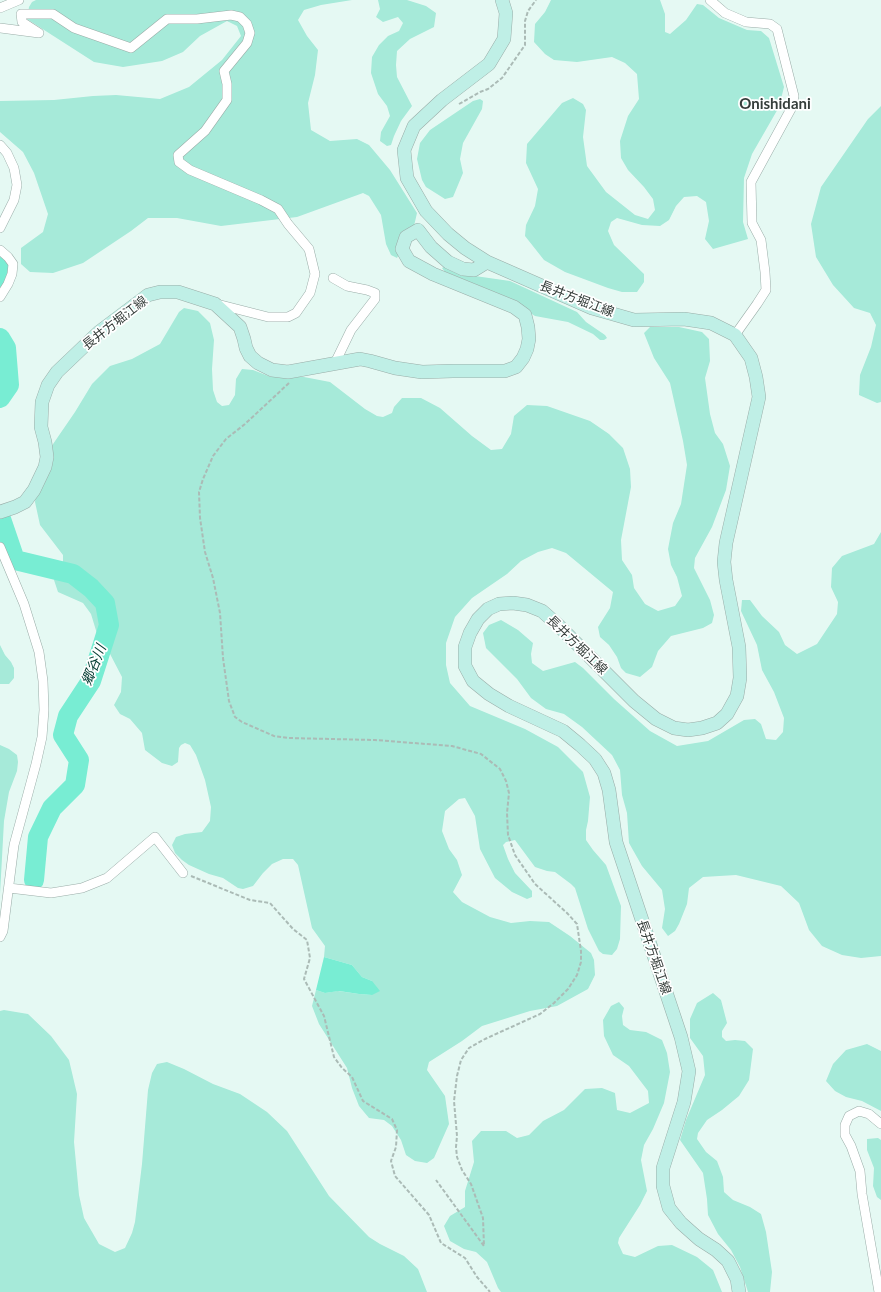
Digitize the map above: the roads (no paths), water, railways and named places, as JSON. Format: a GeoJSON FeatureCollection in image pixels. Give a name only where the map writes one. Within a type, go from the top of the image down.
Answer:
{"type":"FeatureCollection","features":[{"type":"Feature","properties":{"kind":"main road","name":"長井方堀江線"},"geometry":{"type":"LineString","coordinates":[[502,0],[506,13],[504,39],[489,64],[442,100],[414,126],[404,150],[407,178],[426,211],[448,234],[465,248],[487,262],[592,308],[634,320],[684,319],[711,323],[735,335],[751,358],[756,377],[759,397],[726,544],[724,562],[739,647],[740,678],[737,696],[727,714],[717,723],[702,728],[688,730],[674,728],[656,719],[634,701],[558,625],[542,611],[527,605],[513,603],[499,604],[488,609],[470,633],[465,647],[466,666],[473,682],[509,706],[563,731],[580,744],[595,759],[604,773],[609,790],[616,842],[681,1037],[689,1071],[684,1102],[663,1168],[663,1186],[669,1208],[681,1223],[728,1261],[737,1279],[739,1292]]}},
{"type":"Feature","properties":{"kind":"main road","name":"長井方堀江線"},"geometry":{"type":"LineString","coordinates":[[0,512],[16,507],[25,502],[34,490],[45,467],[47,457],[41,427],[42,402],[48,385],[57,372],[99,332],[148,296],[160,292],[178,292],[215,304],[240,326],[250,356],[258,363],[272,370],[288,372],[360,360],[395,368],[422,372],[505,371],[516,367],[523,358],[529,339],[525,316],[514,307],[433,274],[409,261],[402,249],[406,237],[418,230],[426,211]]}},
{"type":"Feature","properties":{"kind":"main road"},"geometry":{"type":"LineString","coordinates":[[418,230],[431,247],[448,262],[463,269],[474,270],[487,262]]}},
{"type":"Feature","properties":{"kind":"street"},"geometry":{"type":"LineString","coordinates":[[0,8],[19,0]]}},
{"type":"Feature","properties":{"kind":"street"},"geometry":{"type":"LineString","coordinates":[[710,0],[726,13],[746,22],[770,24],[777,29],[794,96],[792,107],[751,182],[752,223],[760,240],[766,290],[735,335]]}},
{"type":"Feature","properties":{"kind":"street"},"geometry":{"type":"LineString","coordinates":[[0,28],[39,33],[22,22],[21,14],[53,14],[74,28],[131,48],[167,19],[197,19],[231,15],[240,17],[247,24],[250,33],[247,43],[224,71],[227,84],[227,100],[205,131],[178,155],[179,162],[190,170],[261,200],[278,209],[288,224],[309,249],[315,274],[310,293],[296,313],[288,317],[268,318],[215,304]]}},
{"type":"Feature","properties":{"kind":"street"},"geometry":{"type":"LineString","coordinates":[[0,144],[7,153],[14,168],[17,185],[14,200],[0,228]]}},
{"type":"Feature","properties":{"kind":"street"},"geometry":{"type":"LineString","coordinates":[[0,250],[13,264],[12,274],[0,297]]}},
{"type":"Feature","properties":{"kind":"street"},"geometry":{"type":"LineString","coordinates":[[333,278],[347,286],[375,293],[375,299],[351,330],[335,363]]}},
{"type":"Feature","properties":{"kind":"street"},"geometry":{"type":"LineString","coordinates":[[0,546],[24,604],[39,652],[44,695],[42,737],[14,845],[3,931],[0,937]]}},
{"type":"Feature","properties":{"kind":"street"},"geometry":{"type":"LineString","coordinates":[[9,888],[51,893],[82,888],[107,878],[155,837],[183,872]]}},
{"type":"Feature","properties":{"kind":"street"},"geometry":{"type":"LineString","coordinates":[[879,1292],[862,1194],[860,1171],[851,1146],[845,1135],[845,1125],[849,1116],[859,1111],[869,1114],[881,1124]]}},
{"type":"Feature","properties":{"kind":"waterway","name":"郷谷川"},"geometry":{"type":"LineString","coordinates":[[0,267],[3,270],[0,277]]}},
{"type":"Feature","properties":{"kind":"waterway","name":"郷谷川"},"geometry":{"type":"LineString","coordinates":[[0,338],[6,348],[9,385],[0,398]]}},
{"type":"Feature","properties":{"kind":"waterway","name":"郷谷川"},"geometry":{"type":"LineString","coordinates":[[0,516],[15,560],[73,574],[91,588],[105,603],[109,625],[91,681],[68,716],[63,735],[79,760],[75,785],[52,808],[38,837],[34,880]]}},
{"type":"Feature","properties":{"kind":"district","name":"Onishidani"},"geometry":{"type":"Point","coordinates":[775,104]}}]}
